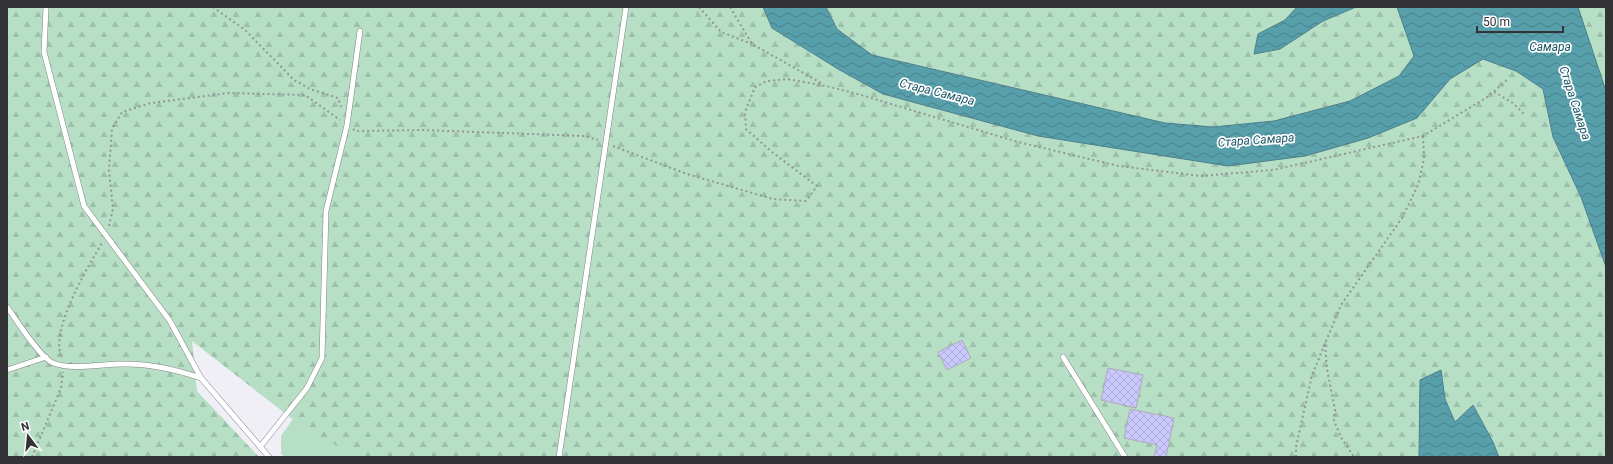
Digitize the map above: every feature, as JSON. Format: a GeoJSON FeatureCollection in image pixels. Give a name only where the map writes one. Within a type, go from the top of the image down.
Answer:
{"type":"FeatureCollection","features":[{"type":"Feature","properties":{"kind":"lane"},"geometry":{"type":"LineString","coordinates":[[46,7],[44,52],[84,206],[170,321],[201,378],[269,457]]}},
{"type":"Feature","properties":{"kind":"lane"},"geometry":{"type":"LineString","coordinates":[[559,457],[626,7]]}},
{"type":"Feature","properties":{"kind":"lane"},"geometry":{"type":"LineString","coordinates":[[260,447],[307,388],[322,358],[326,211],[348,125],[360,31]]}},
{"type":"Feature","properties":{"kind":"lane"},"geometry":{"type":"LineString","coordinates":[[7,307],[38,349],[52,363],[134,364],[174,369],[201,378]]}},
{"type":"Feature","properties":{"kind":"lane"},"geometry":{"type":"LineString","coordinates":[[7,370],[46,357]]}},
{"type":"Feature","properties":{"kind":"lane"},"geometry":{"type":"LineString","coordinates":[[1063,357],[1125,457]]}},
{"type":"Feature","properties":{"kind":"path"},"geometry":{"type":"LineString","coordinates":[[698,7],[721,32],[752,44],[826,86]]}},
{"type":"Feature","properties":{"kind":"path"},"geometry":{"type":"LineString","coordinates":[[730,7],[752,44]]}},
{"type":"Feature","properties":{"kind":"path"},"geometry":{"type":"LineString","coordinates":[[215,8],[246,30],[294,80],[310,89],[338,98],[348,125]]}},
{"type":"Feature","properties":{"kind":"path"},"geometry":{"type":"LineString","coordinates":[[32,457],[61,388],[64,364],[60,352],[60,331],[84,273],[106,236],[113,208],[108,170],[112,128],[122,112],[151,103],[229,93],[305,95],[355,131],[423,130],[584,136],[687,174],[773,199],[806,201],[817,186],[772,152],[746,128],[745,112],[755,87],[767,81],[787,79],[826,86],[1018,142],[1119,166],[1201,176],[1273,170],[1423,136],[1466,111],[1494,92],[1509,78]]}},
{"type":"Feature","properties":{"kind":"path"},"geometry":{"type":"LineString","coordinates":[[1494,92],[1513,103],[1525,115]]}},
{"type":"Feature","properties":{"kind":"path"},"geometry":{"type":"LineString","coordinates":[[1296,457],[1296,447],[1312,376],[1341,305],[1402,218],[1418,185],[1424,159],[1423,136]]}},
{"type":"Feature","properties":{"kind":"path"},"geometry":{"type":"LineString","coordinates":[[1325,344],[1326,369],[1335,410],[1334,421],[1342,439],[1354,457]]}},
{"type":"Feature","properties":{"kind":"green space"},"geometry":{"type":"Polygon","coordinates":[[[7,7],[763,7],[772,28],[838,69],[883,94],[1038,136],[1119,148],[1417,118],[1450,79],[1483,59],[1516,71],[1543,89],[1553,137],[1581,197],[1606,267],[1606,457],[1499,457],[1493,442],[1473,405],[1455,422],[1445,399],[1441,370],[1420,420],[1419,457],[362,457],[313,435],[192,341],[197,391],[259,457],[7,457],[7,7]]]}},
{"type":"Feature","properties":{"kind":"green space"},"geometry":{"type":"Polygon","coordinates":[[[826,7],[1297,7],[1285,20],[1258,34],[1280,49],[1323,21],[1356,7],[1397,7],[1414,56],[1399,76],[1350,101],[1274,121],[1213,127],[1165,123],[872,55],[837,29],[826,7]]]}},
{"type":"Feature","properties":{"kind":"green space"},"geometry":{"type":"Polygon","coordinates":[[[1578,7],[1606,7],[1606,91],[1578,7]]]}},
{"type":"Feature","properties":{"kind":"green space"},"geometry":{"type":"Polygon","coordinates":[[[293,419],[363,457],[285,457],[281,454],[281,436],[293,419]]]}},
{"type":"Feature","properties":{"kind":"water","name":"Самара"},"geometry":{"type":"Polygon","coordinates":[[[763,7],[826,7],[837,29],[872,55],[1165,123],[1213,127],[1274,121],[1350,101],[1399,76],[1414,56],[1397,7],[1578,7],[1606,91],[1606,267],[1581,197],[1553,137],[1543,89],[1516,71],[1483,59],[1450,79],[1417,118],[1368,138],[1305,156],[1228,166],[1038,136],[883,94],[838,69],[772,28],[763,7]]]}},
{"type":"Feature","properties":{"kind":"water"},"geometry":{"type":"Polygon","coordinates":[[[1297,7],[1356,7],[1323,21],[1280,49],[1254,54],[1258,34],[1285,20],[1297,7]]]}},
{"type":"Feature","properties":{"kind":"water"},"geometry":{"type":"Polygon","coordinates":[[[1441,370],[1445,399],[1455,422],[1473,405],[1493,442],[1499,457],[1419,457],[1420,380],[1441,370]]]}},
{"type":"Feature","properties":{"kind":"building"},"geometry":{"type":"Polygon","coordinates":[[[962,340],[971,358],[947,370],[938,352],[962,340]]]}},
{"type":"Feature","properties":{"kind":"building"},"geometry":{"type":"Polygon","coordinates":[[[1108,368],[1143,375],[1136,408],[1101,400],[1108,368]]]}},
{"type":"Feature","properties":{"kind":"building"},"geometry":{"type":"Polygon","coordinates":[[[1130,409],[1174,418],[1166,457],[1154,457],[1157,445],[1124,438],[1130,409]]]}},
{"type":"Feature","properties":{"kind":"water label","name":"Стара Самара"},"geometry":{"type":"Point","coordinates":[937,92]}},
{"type":"Feature","properties":{"kind":"water label","name":"Стара Самара"},"geometry":{"type":"Point","coordinates":[1575,103]}},
{"type":"Feature","properties":{"kind":"water label","name":"Стара Самара"},"geometry":{"type":"Point","coordinates":[1256,140]}}]}
